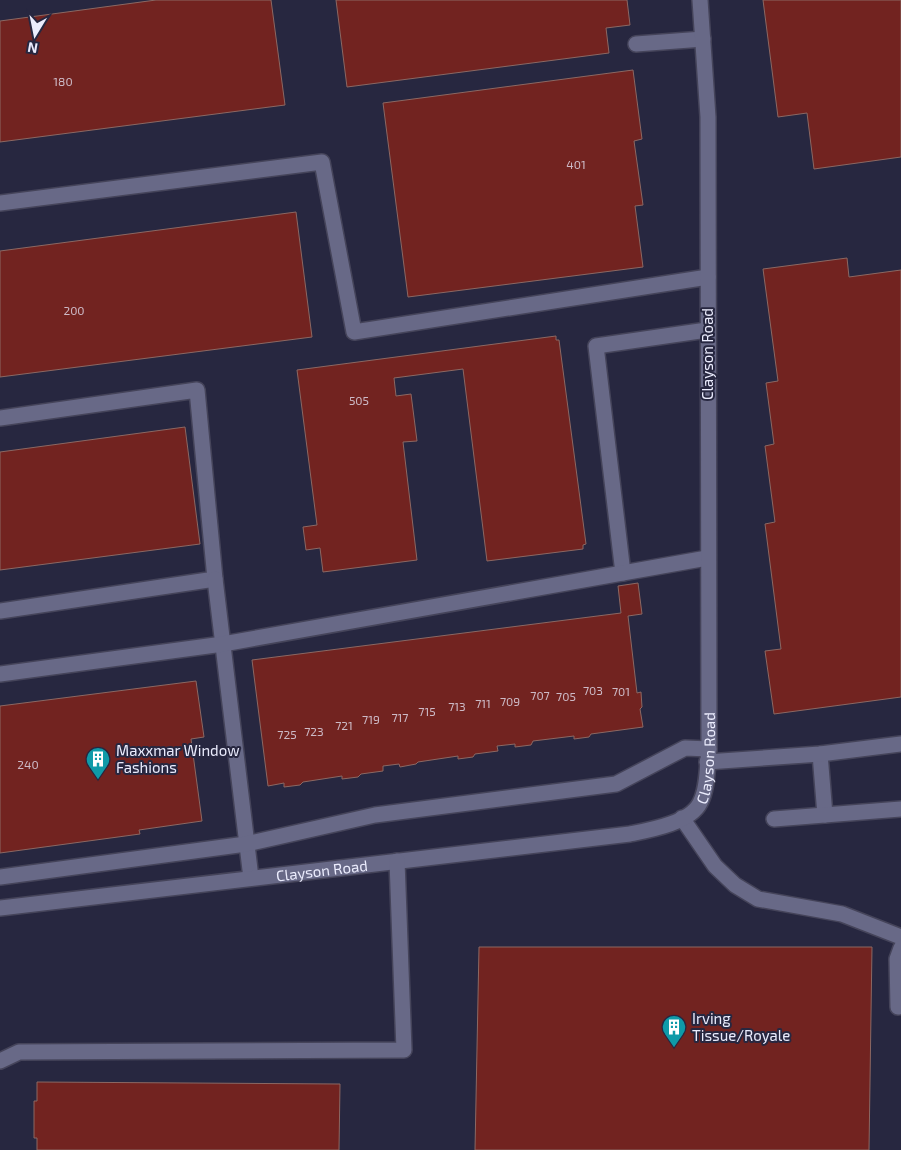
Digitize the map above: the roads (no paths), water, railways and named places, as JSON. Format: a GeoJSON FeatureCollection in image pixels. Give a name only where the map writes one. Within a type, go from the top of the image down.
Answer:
{"type":"FeatureCollection","features":[{"type":"Feature","properties":{"kind":"street","name":"Clayson Road"},"geometry":{"type":"LineString","coordinates":[[0,908],[630,834],[654,829],[692,814],[701,802],[708,755],[708,117],[700,0]]}},
{"type":"Feature","properties":{"kind":"street"},"geometry":{"type":"LineString","coordinates":[[636,44],[703,39]]}},
{"type":"Feature","properties":{"kind":"street"},"geometry":{"type":"LineString","coordinates":[[0,203],[322,162],[354,332],[708,277]]}},
{"type":"Feature","properties":{"kind":"street"},"geometry":{"type":"LineString","coordinates":[[623,573],[596,346],[707,330]]}},
{"type":"Feature","properties":{"kind":"street"},"geometry":{"type":"LineString","coordinates":[[0,418],[198,390],[223,644],[251,878]]}},
{"type":"Feature","properties":{"kind":"street"},"geometry":{"type":"LineString","coordinates":[[0,674],[223,644],[707,558]]}},
{"type":"Feature","properties":{"kind":"street"},"geometry":{"type":"LineString","coordinates":[[0,611],[216,579]]}},
{"type":"Feature","properties":{"kind":"street"},"geometry":{"type":"LineString","coordinates":[[0,877],[246,844],[375,815],[616,784],[685,748],[708,755],[820,754],[901,744]]}},
{"type":"Feature","properties":{"kind":"street"},"geometry":{"type":"LineString","coordinates":[[820,754],[825,815]]}},
{"type":"Feature","properties":{"kind":"street"},"geometry":{"type":"LineString","coordinates":[[774,819],[901,809]]}},
{"type":"Feature","properties":{"kind":"street"},"geometry":{"type":"LineString","coordinates":[[682,818],[715,866],[735,885],[758,899],[842,914],[901,937]]}},
{"type":"Feature","properties":{"kind":"street"},"geometry":{"type":"LineString","coordinates":[[0,1062],[19,1052],[404,1050],[397,861]]}},
{"type":"Feature","properties":{"kind":"street"},"geometry":{"type":"LineString","coordinates":[[898,1007],[897,958],[901,948]]}},
{"type":"Feature","properties":{"kind":"place","name":"Maxxmar Window Fashions"},"geometry":{"type":"Point","coordinates":[98,780]}},
{"type":"Feature","properties":{"kind":"place","name":"Irving Tissue/Royale"},"geometry":{"type":"Point","coordinates":[674,1048]}}]}
